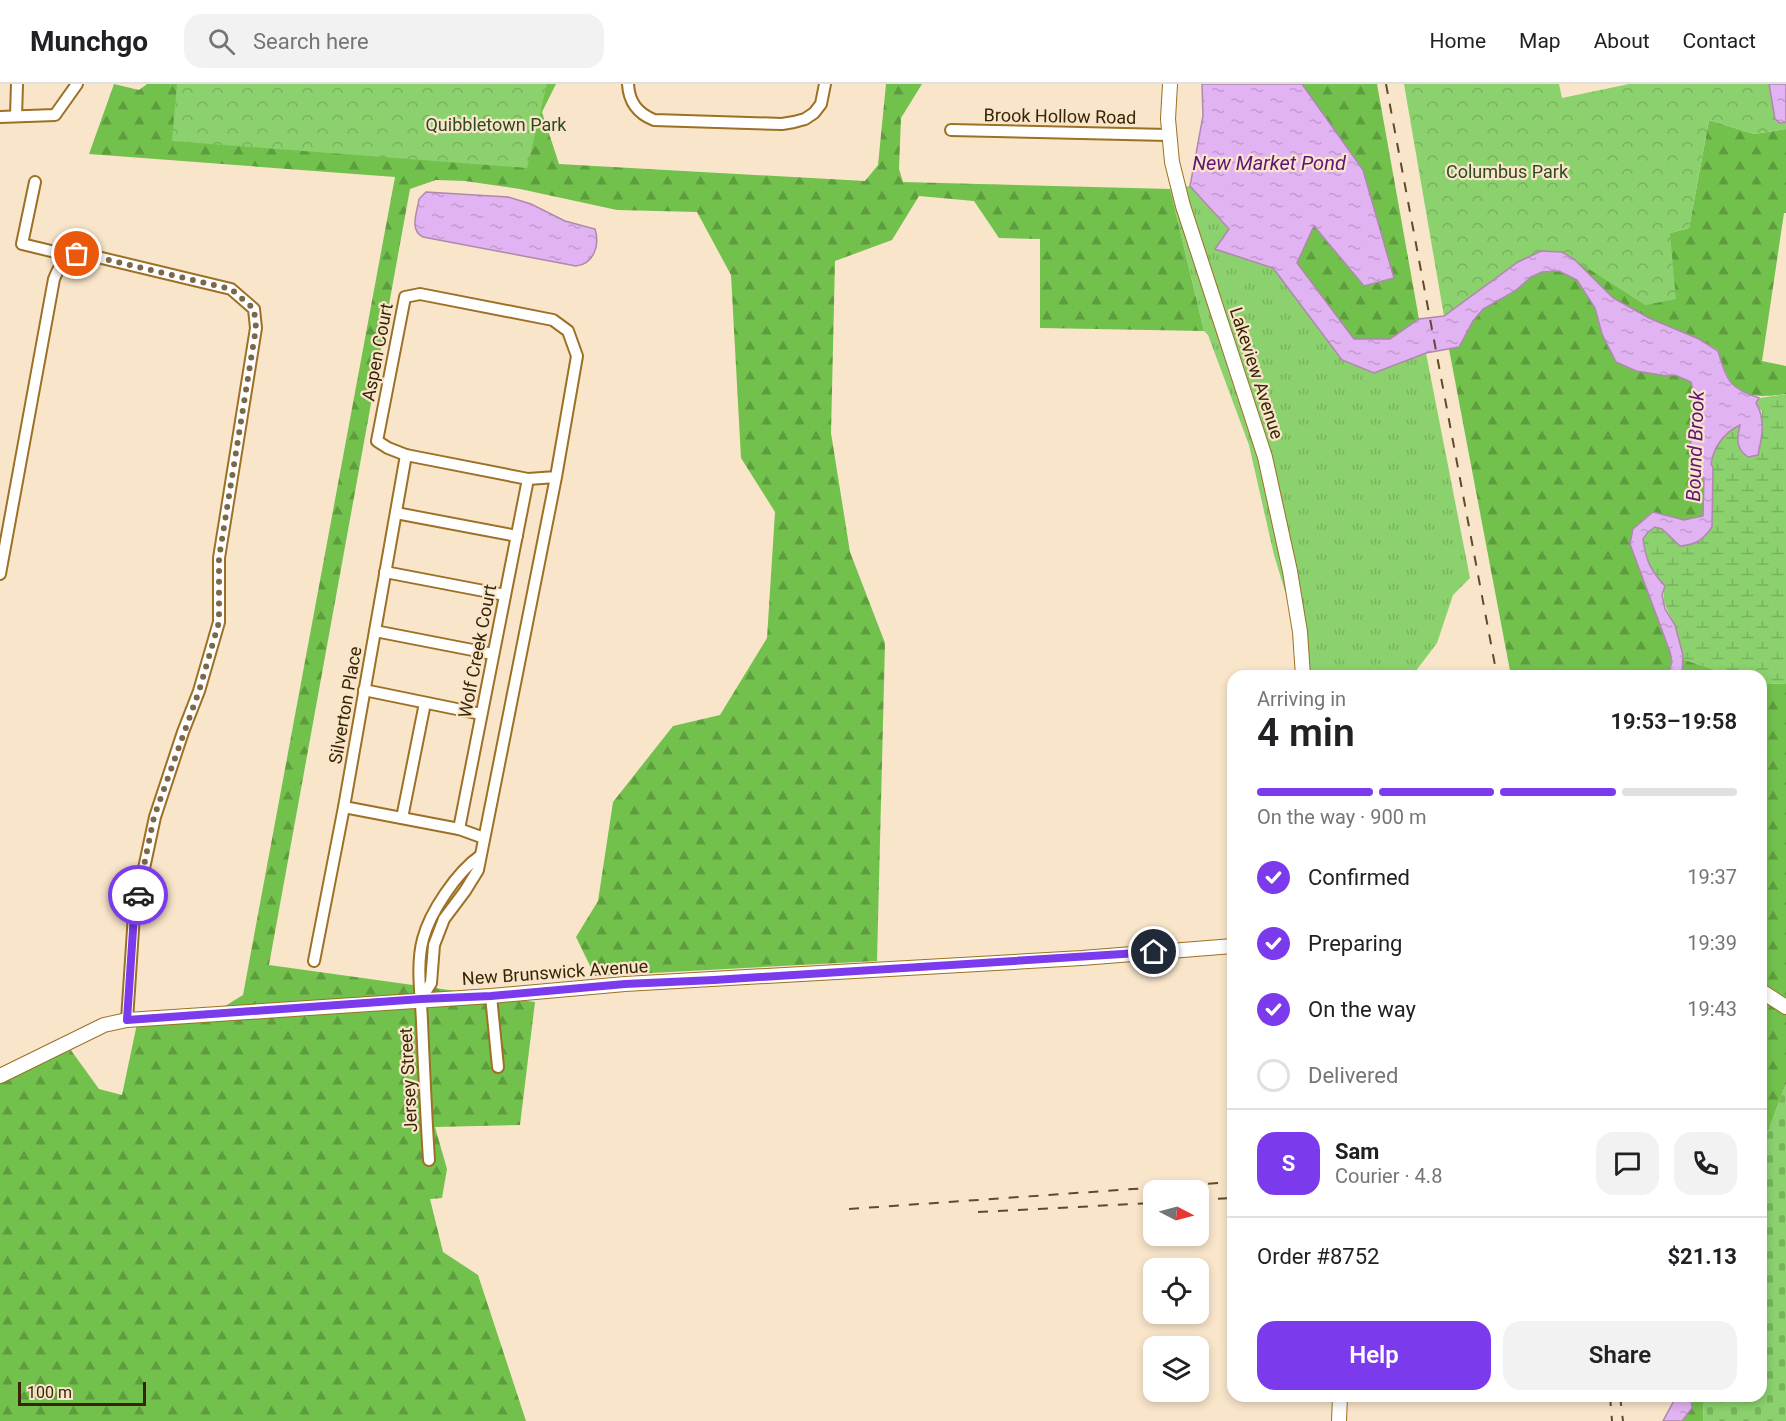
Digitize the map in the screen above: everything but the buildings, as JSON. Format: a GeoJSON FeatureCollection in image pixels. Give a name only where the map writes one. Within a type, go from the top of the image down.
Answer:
{"type":"FeatureCollection","features":[{"type":"Feature","properties":{"kind":"street"},"geometry":{"type":"LineString","coordinates":[[16,116],[17,84]]}},
{"type":"Feature","properties":{"kind":"street"},"geometry":{"type":"LineString","coordinates":[[0,117],[56,115],[77,84]]}},
{"type":"Feature","properties":{"kind":"street"},"geometry":{"type":"LineString","coordinates":[[628,84],[629,97],[635,108],[654,120],[782,124],[805,119],[814,113],[821,104],[825,84]]}},
{"type":"Feature","properties":{"kind":"street","name":"Lakeview Avenue"},"geometry":{"type":"LineString","coordinates":[[1170,84],[1168,135],[1172,162],[1183,206],[1265,457],[1290,571],[1300,632],[1303,670]]}},
{"type":"Feature","properties":{"kind":"street","name":"Brook Hollow Road"},"geometry":{"type":"LineString","coordinates":[[951,130],[1168,135]]}},
{"type":"Feature","properties":{"kind":"street"},"geometry":{"type":"LineString","coordinates":[[35,182],[22,244],[72,256]]}},
{"type":"Feature","properties":{"kind":"street"},"geometry":{"type":"LineString","coordinates":[[0,574],[54,279],[59,266],[66,258],[88,255],[231,289],[254,309],[256,328],[219,558],[219,622],[199,691],[154,817],[134,915],[127,1020]]}},
{"type":"Feature","properties":{"kind":"street","name":"Aspen Court"},"geometry":{"type":"LineString","coordinates":[[421,999],[431,983],[434,945],[444,919],[478,870],[556,477],[577,356],[568,331],[553,320],[420,294],[405,297],[377,441],[406,455],[528,478],[556,477]]}},
{"type":"Feature","properties":{"kind":"street","name":"Silverton Place"},"geometry":{"type":"LineString","coordinates":[[314,961],[344,807],[406,455]]}},
{"type":"Feature","properties":{"kind":"street","name":"Wolf Creek Court"},"geometry":{"type":"LineString","coordinates":[[459,829],[528,478]]}},
{"type":"Feature","properties":{"kind":"street"},"geometry":{"type":"LineString","coordinates":[[396,513],[517,536]]}},
{"type":"Feature","properties":{"kind":"street"},"geometry":{"type":"LineString","coordinates":[[385,572],[505,596]]}},
{"type":"Feature","properties":{"kind":"street"},"geometry":{"type":"LineString","coordinates":[[375,631],[493,654]]}},
{"type":"Feature","properties":{"kind":"street"},"geometry":{"type":"LineString","coordinates":[[364,690],[482,714]]}},
{"type":"Feature","properties":{"kind":"street"},"geometry":{"type":"LineString","coordinates":[[402,818],[425,703]]}},
{"type":"Feature","properties":{"kind":"street"},"geometry":{"type":"LineString","coordinates":[[344,807],[459,829],[484,838]]}},
{"type":"Feature","properties":{"kind":"street","name":"New Brunswick Avenue"},"geometry":{"type":"LineString","coordinates":[[0,1076],[104,1025],[127,1020],[491,996],[625,984],[1092,957],[1227,946]]}},
{"type":"Feature","properties":{"kind":"street"},"geometry":{"type":"LineString","coordinates":[[1767,995],[1786,1007]]}},
{"type":"Feature","properties":{"kind":"street"},"geometry":{"type":"LineString","coordinates":[[491,996],[498,1067]]}},
{"type":"Feature","properties":{"kind":"street","name":"Jersey Street"},"geometry":{"type":"LineString","coordinates":[[421,999],[429,1160]]}},
{"type":"Feature","properties":{"kind":"street"},"geometry":{"type":"LineString","coordinates":[[1339,1421],[1340,1402]]}},
{"type":"Feature","properties":{"kind":"green space"},"geometry":{"type":"Polygon","coordinates":[[[114,84],[139,90],[147,84],[556,84],[542,112],[559,164],[865,181],[878,165],[886,84],[922,84],[901,118],[899,169],[903,182],[1170,189],[1204,331],[1040,328],[1040,239],[999,238],[974,201],[919,196],[892,240],[835,261],[831,433],[850,552],[885,643],[877,961],[595,976],[576,937],[598,901],[613,802],[673,726],[720,715],[767,638],[775,512],[741,458],[731,275],[697,212],[617,210],[520,189],[465,181],[436,180],[410,189],[269,965],[535,1002],[520,1125],[435,1127],[447,1169],[442,1198],[430,1199],[443,1252],[478,1275],[526,1421],[0,1421],[0,1074],[65,1042],[99,1089],[122,1095],[138,1019],[207,1017],[243,995],[395,177],[89,154],[114,84]]]}},
{"type":"Feature","properties":{"kind":"green space","name":"Quibbletown Park"},"geometry":{"type":"Polygon","coordinates":[[[177,84],[547,84],[527,168],[172,141],[177,84]]]}},
{"type":"Feature","properties":{"kind":"green space"},"geometry":{"type":"Polygon","coordinates":[[[1302,84],[1377,84],[1419,319],[1390,339],[1354,339],[1297,263],[1314,226],[1364,286],[1363,170],[1302,84]]]}},
{"type":"Feature","properties":{"kind":"green space","name":"Columbus Park"},"geometry":{"type":"Polygon","coordinates":[[[1404,84],[1559,84],[1562,98],[1629,84],[1786,84],[1786,129],[1754,134],[1709,120],[1689,228],[1670,233],[1676,299],[1646,305],[1562,252],[1518,262],[1444,316],[1404,84]]]}},
{"type":"Feature","properties":{"kind":"green space"},"geometry":{"type":"Polygon","coordinates":[[[1709,120],[1754,134],[1786,129],[1786,213],[1784,213],[1762,361],[1786,366],[1786,394],[1758,396],[1740,391],[1728,376],[1718,350],[1626,306],[1603,290],[1574,259],[1646,305],[1670,233],[1689,228],[1709,120]]]}},
{"type":"Feature","properties":{"kind":"green space"},"geometry":{"type":"Polygon","coordinates":[[[1190,186],[1229,230],[1216,249],[1273,268],[1342,360],[1374,373],[1426,353],[1470,578],[1453,595],[1437,643],[1417,670],[1298,670],[1295,624],[1274,555],[1249,445],[1208,335],[1204,331],[1170,189],[1190,186]]]}},
{"type":"Feature","properties":{"kind":"green space"},"geometry":{"type":"Polygon","coordinates":[[[1559,271],[1577,279],[1595,308],[1602,334],[1616,362],[1667,376],[1675,375],[1691,382],[1696,402],[1690,448],[1704,479],[1703,516],[1684,520],[1652,512],[1633,529],[1670,652],[1672,661],[1669,670],[1510,670],[1449,349],[1459,347],[1473,321],[1483,309],[1542,272],[1559,271]]]}},
{"type":"Feature","properties":{"kind":"green space"},"geometry":{"type":"Polygon","coordinates":[[[1786,394],[1786,684],[1767,683],[1767,670],[1716,670],[1682,659],[1676,630],[1664,603],[1665,586],[1650,564],[1643,539],[1655,527],[1662,528],[1672,539],[1706,535],[1712,527],[1712,458],[1717,446],[1725,436],[1741,424],[1762,435],[1762,412],[1756,403],[1759,398],[1786,394]]]}},
{"type":"Feature","properties":{"kind":"green space"},"geometry":{"type":"Polygon","coordinates":[[[1682,659],[1716,670],[1682,670],[1682,659]]]}},
{"type":"Feature","properties":{"kind":"green space"},"geometry":{"type":"Polygon","coordinates":[[[1767,683],[1786,684],[1786,1084],[1767,1134],[1767,683]]]}},
{"type":"Feature","properties":{"kind":"green space"},"geometry":{"type":"Polygon","coordinates":[[[1786,1084],[1786,1421],[1703,1421],[1704,1402],[1767,1402],[1767,1134],[1786,1084]]]}},
{"type":"Feature","properties":{"kind":"green space"},"geometry":{"type":"Polygon","coordinates":[[[1691,1402],[1704,1402],[1703,1421],[1682,1421],[1692,1408],[1691,1402]]]}},
{"type":"Feature","properties":{"kind":"water"},"geometry":{"type":"Polygon","coordinates":[[[1202,84],[1302,84],[1363,170],[1394,278],[1364,286],[1314,226],[1297,263],[1354,339],[1390,339],[1419,319],[1444,316],[1518,262],[1541,251],[1562,252],[1574,259],[1613,298],[1649,318],[1699,339],[1718,351],[1730,382],[1741,391],[1759,398],[1756,403],[1761,415],[1762,428],[1758,455],[1748,457],[1741,450],[1738,438],[1740,425],[1725,436],[1715,451],[1711,464],[1713,467],[1712,527],[1709,532],[1695,543],[1680,546],[1662,529],[1655,527],[1643,539],[1649,564],[1665,586],[1662,595],[1665,609],[1675,625],[1683,655],[1682,670],[1669,670],[1672,662],[1670,652],[1630,544],[1633,529],[1653,512],[1684,520],[1703,516],[1704,479],[1691,465],[1690,448],[1696,402],[1691,382],[1675,375],[1667,376],[1636,371],[1616,362],[1602,334],[1595,308],[1577,280],[1559,271],[1542,272],[1531,277],[1515,291],[1483,309],[1473,321],[1459,347],[1426,353],[1374,373],[1342,360],[1273,268],[1215,249],[1229,229],[1190,186],[1203,116],[1202,84]]]}},
{"type":"Feature","properties":{"kind":"water"},"geometry":{"type":"Polygon","coordinates":[[[1769,84],[1786,84],[1786,122],[1780,123],[1775,119],[1769,84]]]}},
{"type":"Feature","properties":{"kind":"water"},"geometry":{"type":"Polygon","coordinates":[[[426,192],[508,197],[531,204],[565,221],[595,229],[597,241],[594,253],[587,262],[576,266],[423,237],[416,230],[415,221],[419,199],[426,192]]]}},
{"type":"Feature","properties":{"kind":"water"},"geometry":{"type":"Polygon","coordinates":[[[1673,1402],[1691,1402],[1692,1408],[1682,1421],[1663,1421],[1673,1402]]]}},
{"type":"Feature","properties":{"kind":"railway"},"geometry":{"type":"LineString","coordinates":[[1386,84],[1496,670]]}},
{"type":"Feature","properties":{"kind":"railway"},"geometry":{"type":"LineString","coordinates":[[849,1209],[1227,1182]]}},
{"type":"Feature","properties":{"kind":"railway"},"geometry":{"type":"LineString","coordinates":[[1209,1199],[1227,1198]]}},
{"type":"Feature","properties":{"kind":"railway"},"geometry":{"type":"LineString","coordinates":[[978,1212],[1143,1204]]}},
{"type":"Feature","properties":{"kind":"railway"},"geometry":{"type":"LineString","coordinates":[[1610,1402],[1612,1421]]}},
{"type":"Feature","properties":{"kind":"railway"},"geometry":{"type":"LineString","coordinates":[[1621,1402],[1623,1421]]}},
{"type":"Feature","properties":{"kind":"way so far"},"geometry":{"type":"LineString","coordinates":[[77,254],[231,289],[254,309],[256,328],[219,558],[219,622],[199,691],[154,817],[138,895]]}},
{"type":"Feature","properties":{"kind":"route"},"geometry":{"type":"LineString","coordinates":[[138,895],[134,915],[127,1020],[491,996],[653,982],[1154,952]]}},
{"type":"Feature","properties":{"kind":"water label","name":"New Market Pond"},"geometry":{"type":"Point","coordinates":[1269,163]}},
{"type":"Feature","properties":{"kind":"water label","name":"Bound Brook"},"geometry":{"type":"Point","coordinates":[1695,446]}}]}
